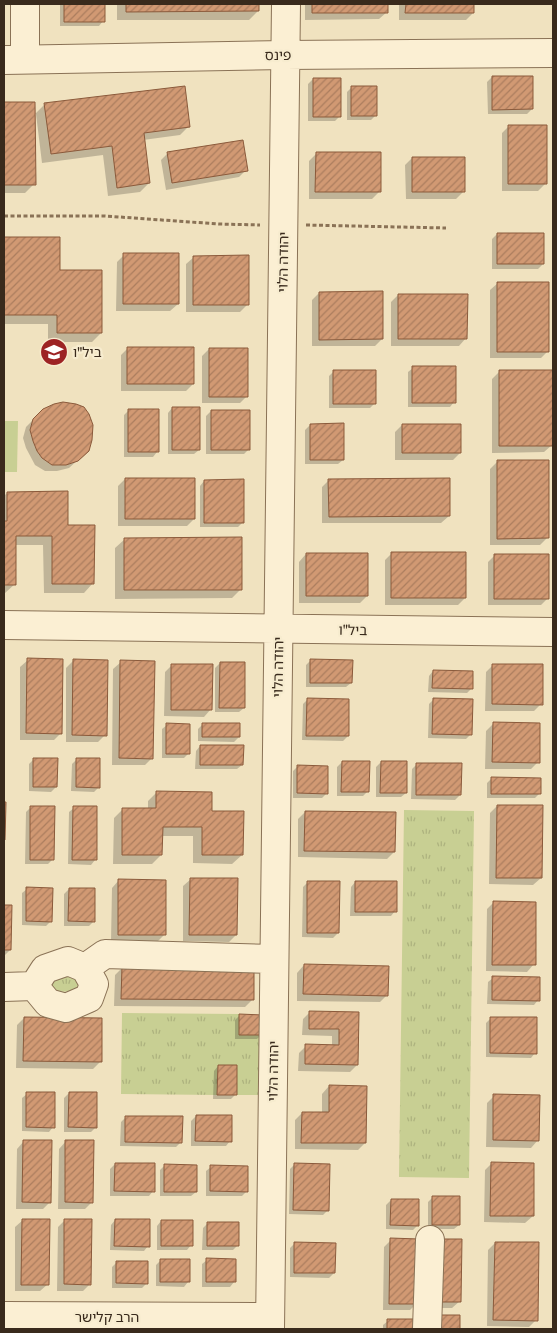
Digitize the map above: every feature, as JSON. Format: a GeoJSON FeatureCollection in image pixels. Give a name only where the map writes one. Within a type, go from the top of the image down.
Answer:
{"type":"FeatureCollection","features":[{"type":"Feature","properties":{"kind":"street"},"geometry":{"type":"LineString","coordinates":[[14,59],[25,4]]}},
{"type":"Feature","properties":{"kind":"street","name":"יהודה הלוי"},"geometry":{"type":"LineString","coordinates":[[270,1323],[286,4]]}},
{"type":"Feature","properties":{"kind":"street","name":"פינס"},"geometry":{"type":"LineString","coordinates":[[14,59],[553,53]]}},
{"type":"Feature","properties":{"kind":"street","name":"ביל\"ו"},"geometry":{"type":"LineString","coordinates":[[4,626],[553,632]]}},
{"type":"Feature","properties":{"kind":"street"},"geometry":{"type":"LineString","coordinates":[[85,968],[105,954],[274,959]]}},
{"type":"Feature","properties":{"kind":"street"},"geometry":{"type":"LineString","coordinates":[[68,961],[85,968],[94,984],[89,998],[66,1008],[48,1003],[34,986],[45,969],[68,961]]}},
{"type":"Feature","properties":{"kind":"street"},"geometry":{"type":"LineString","coordinates":[[4,987],[34,986]]}},
{"type":"Feature","properties":{"kind":"street"},"geometry":{"type":"LineString","coordinates":[[426,1329],[430,1240]]}},
{"type":"Feature","properties":{"kind":"street","name":"הרב קלישר"},"geometry":{"type":"LineString","coordinates":[[4,1316],[270,1323]]}},
{"type":"Feature","properties":{"kind":"path"},"geometry":{"type":"LineString","coordinates":[[4,216],[105,216],[219,224],[446,228]]}},
{"type":"Feature","properties":{"kind":"green space"},"geometry":{"type":"Polygon","coordinates":[[[4,421],[18,421],[17,472],[4,472],[4,421]]]}},
{"type":"Feature","properties":{"kind":"green space"},"geometry":{"type":"Polygon","coordinates":[[[404,810],[474,811],[469,1178],[399,1177],[404,810]]]}},
{"type":"Feature","properties":{"kind":"green space"},"geometry":{"type":"Polygon","coordinates":[[[71,973],[79,980],[79,987],[64,992],[50,989],[49,982],[71,973]]]}},
{"type":"Feature","properties":{"kind":"green space"},"geometry":{"type":"Polygon","coordinates":[[[122,1013],[239,1014],[263,1035],[263,1095],[237,1095],[237,1065],[218,1065],[217,1095],[121,1094],[122,1013]]]}},
{"type":"Feature","properties":{"kind":"building"},"geometry":{"type":"Polygon","coordinates":[[[64,4],[105,4],[105,22],[64,22],[64,4]]]}},
{"type":"Feature","properties":{"kind":"building"},"geometry":{"type":"Polygon","coordinates":[[[126,4],[259,4],[259,11],[126,12],[126,4]]]}},
{"type":"Feature","properties":{"kind":"building"},"geometry":{"type":"Polygon","coordinates":[[[312,4],[388,4],[388,13],[312,13],[312,4]]]}},
{"type":"Feature","properties":{"kind":"building"},"geometry":{"type":"Polygon","coordinates":[[[406,4],[474,4],[474,13],[405,13],[406,4]]]}},
{"type":"Feature","properties":{"kind":"building"},"geometry":{"type":"Polygon","coordinates":[[[492,76],[533,76],[533,109],[492,110],[492,76]]]}},
{"type":"Feature","properties":{"kind":"building"},"geometry":{"type":"Polygon","coordinates":[[[313,78],[341,78],[341,117],[313,117],[313,78]]]}},
{"type":"Feature","properties":{"kind":"building"},"geometry":{"type":"Polygon","coordinates":[[[185,86],[190,127],[144,133],[150,183],[117,188],[112,146],[51,154],[44,103],[185,86]]]}},
{"type":"Feature","properties":{"kind":"building"},"geometry":{"type":"Polygon","coordinates":[[[351,86],[377,86],[377,116],[351,116],[351,86]]]}},
{"type":"Feature","properties":{"kind":"building"},"geometry":{"type":"Polygon","coordinates":[[[4,102],[35,102],[36,185],[4,185],[4,102]]]}},
{"type":"Feature","properties":{"kind":"building"},"geometry":{"type":"Polygon","coordinates":[[[508,125],[547,125],[547,184],[508,184],[508,125]]]}},
{"type":"Feature","properties":{"kind":"building"},"geometry":{"type":"Polygon","coordinates":[[[243,140],[248,171],[172,183],[167,152],[243,140]]]}},
{"type":"Feature","properties":{"kind":"building"},"geometry":{"type":"Polygon","coordinates":[[[316,152],[381,152],[381,192],[315,192],[316,152]]]}},
{"type":"Feature","properties":{"kind":"building"},"geometry":{"type":"Polygon","coordinates":[[[412,157],[465,157],[465,192],[412,192],[412,157]]]}},
{"type":"Feature","properties":{"kind":"building"},"geometry":{"type":"Polygon","coordinates":[[[497,233],[544,233],[544,264],[497,264],[497,233]]]}},
{"type":"Feature","properties":{"kind":"building"},"geometry":{"type":"Polygon","coordinates":[[[4,237],[60,237],[60,270],[102,270],[102,333],[57,333],[57,315],[4,315],[4,237]]]}},
{"type":"Feature","properties":{"kind":"building"},"geometry":{"type":"Polygon","coordinates":[[[123,253],[179,253],[179,304],[123,304],[123,253]]]}},
{"type":"Feature","properties":{"kind":"building"},"geometry":{"type":"Polygon","coordinates":[[[249,255],[249,305],[193,305],[193,256],[249,255]]]}},
{"type":"Feature","properties":{"kind":"building"},"geometry":{"type":"Polygon","coordinates":[[[497,282],[549,282],[549,352],[497,352],[497,282]]]}},
{"type":"Feature","properties":{"kind":"building"},"geometry":{"type":"Polygon","coordinates":[[[383,291],[383,339],[319,340],[319,292],[383,291]]]}},
{"type":"Feature","properties":{"kind":"building"},"geometry":{"type":"Polygon","coordinates":[[[398,294],[468,294],[467,339],[398,339],[398,294]]]}},
{"type":"Feature","properties":{"kind":"building"},"geometry":{"type":"Polygon","coordinates":[[[127,347],[194,347],[194,384],[127,384],[127,347]]]}},
{"type":"Feature","properties":{"kind":"building"},"geometry":{"type":"Polygon","coordinates":[[[209,348],[248,348],[248,397],[209,397],[209,348]]]}},
{"type":"Feature","properties":{"kind":"building"},"geometry":{"type":"Polygon","coordinates":[[[412,366],[456,366],[456,403],[412,403],[412,366]]]}},
{"type":"Feature","properties":{"kind":"building"},"geometry":{"type":"Polygon","coordinates":[[[333,370],[376,370],[376,404],[333,404],[333,370]]]}},
{"type":"Feature","properties":{"kind":"building"},"geometry":{"type":"Polygon","coordinates":[[[499,370],[553,370],[553,446],[499,446],[499,370]]]}},
{"type":"Feature","properties":{"kind":"building"},"geometry":{"type":"Polygon","coordinates":[[[63,402],[84,407],[93,425],[92,440],[89,451],[78,461],[66,465],[52,465],[42,458],[37,451],[30,430],[33,419],[43,409],[63,402]]]}},
{"type":"Feature","properties":{"kind":"building"},"geometry":{"type":"Polygon","coordinates":[[[172,407],[200,407],[200,450],[172,450],[172,407]]]}},
{"type":"Feature","properties":{"kind":"building"},"geometry":{"type":"Polygon","coordinates":[[[128,409],[159,409],[159,452],[128,452],[128,409]]]}},
{"type":"Feature","properties":{"kind":"building"},"geometry":{"type":"Polygon","coordinates":[[[211,410],[250,410],[250,450],[211,450],[211,410]]]}},
{"type":"Feature","properties":{"kind":"building"},"geometry":{"type":"Polygon","coordinates":[[[344,423],[344,460],[310,460],[310,424],[344,423]]]}},
{"type":"Feature","properties":{"kind":"building"},"geometry":{"type":"Polygon","coordinates":[[[402,424],[461,424],[461,453],[402,453],[402,424]]]}},
{"type":"Feature","properties":{"kind":"building"},"geometry":{"type":"Polygon","coordinates":[[[497,460],[549,460],[549,538],[497,539],[497,460]]]}},
{"type":"Feature","properties":{"kind":"building"},"geometry":{"type":"Polygon","coordinates":[[[125,478],[195,478],[195,519],[125,519],[125,478]]]}},
{"type":"Feature","properties":{"kind":"building"},"geometry":{"type":"Polygon","coordinates":[[[450,478],[450,516],[329,517],[328,479],[450,478]]]}},
{"type":"Feature","properties":{"kind":"building"},"geometry":{"type":"Polygon","coordinates":[[[244,479],[244,523],[204,523],[204,480],[244,479]]]}},
{"type":"Feature","properties":{"kind":"building"},"geometry":{"type":"Polygon","coordinates":[[[68,491],[68,525],[95,525],[94,584],[52,584],[52,536],[16,536],[16,585],[4,585],[4,521],[7,521],[7,492],[68,491]]]}},
{"type":"Feature","properties":{"kind":"building"},"geometry":{"type":"Polygon","coordinates":[[[242,537],[242,590],[124,590],[124,538],[242,537]]]}},
{"type":"Feature","properties":{"kind":"building"},"geometry":{"type":"Polygon","coordinates":[[[391,552],[466,552],[466,598],[391,598],[391,552]]]}},
{"type":"Feature","properties":{"kind":"building"},"geometry":{"type":"Polygon","coordinates":[[[306,553],[368,553],[368,596],[306,596],[306,553]]]}},
{"type":"Feature","properties":{"kind":"building"},"geometry":{"type":"Polygon","coordinates":[[[494,554],[549,554],[549,599],[494,599],[494,554]]]}},
{"type":"Feature","properties":{"kind":"building"},"geometry":{"type":"Polygon","coordinates":[[[27,658],[63,659],[62,734],[26,733],[27,658]]]}},
{"type":"Feature","properties":{"kind":"building"},"geometry":{"type":"Polygon","coordinates":[[[73,659],[108,660],[107,736],[72,735],[73,659]]]}},
{"type":"Feature","properties":{"kind":"building"},"geometry":{"type":"Polygon","coordinates":[[[310,659],[353,660],[352,683],[310,683],[310,659]]]}},
{"type":"Feature","properties":{"kind":"building"},"geometry":{"type":"Polygon","coordinates":[[[120,660],[155,661],[153,759],[119,758],[120,660]]]}},
{"type":"Feature","properties":{"kind":"building"},"geometry":{"type":"Polygon","coordinates":[[[220,662],[245,662],[245,708],[219,708],[220,662]]]}},
{"type":"Feature","properties":{"kind":"building"},"geometry":{"type":"Polygon","coordinates":[[[171,664],[213,664],[212,710],[171,710],[171,664]]]}},
{"type":"Feature","properties":{"kind":"building"},"geometry":{"type":"Polygon","coordinates":[[[492,664],[543,664],[543,705],[492,704],[492,664]]]}},
{"type":"Feature","properties":{"kind":"building"},"geometry":{"type":"Polygon","coordinates":[[[433,670],[473,671],[473,689],[432,688],[433,670]]]}},
{"type":"Feature","properties":{"kind":"building"},"geometry":{"type":"Polygon","coordinates":[[[307,698],[349,699],[349,736],[306,736],[307,698]]]}},
{"type":"Feature","properties":{"kind":"building"},"geometry":{"type":"Polygon","coordinates":[[[433,698],[473,699],[472,735],[432,734],[433,698]]]}},
{"type":"Feature","properties":{"kind":"building"},"geometry":{"type":"Polygon","coordinates":[[[493,722],[540,723],[540,763],[492,762],[493,722]]]}},
{"type":"Feature","properties":{"kind":"building"},"geometry":{"type":"Polygon","coordinates":[[[166,723],[190,724],[190,754],[166,754],[166,723]]]}},
{"type":"Feature","properties":{"kind":"building"},"geometry":{"type":"Polygon","coordinates":[[[202,723],[240,723],[240,737],[202,737],[202,723]]]}},
{"type":"Feature","properties":{"kind":"building"},"geometry":{"type":"Polygon","coordinates":[[[200,745],[244,745],[243,765],[200,765],[200,745]]]}},
{"type":"Feature","properties":{"kind":"building"},"geometry":{"type":"Polygon","coordinates":[[[33,758],[58,758],[57,787],[33,787],[33,758]]]}},
{"type":"Feature","properties":{"kind":"building"},"geometry":{"type":"Polygon","coordinates":[[[76,758],[100,758],[100,788],[76,787],[76,758]]]}},
{"type":"Feature","properties":{"kind":"building"},"geometry":{"type":"Polygon","coordinates":[[[342,761],[370,761],[369,792],[341,792],[342,761]]]}},
{"type":"Feature","properties":{"kind":"building"},"geometry":{"type":"Polygon","coordinates":[[[381,761],[407,761],[407,793],[380,793],[381,761]]]}},
{"type":"Feature","properties":{"kind":"building"},"geometry":{"type":"Polygon","coordinates":[[[416,763],[462,763],[461,795],[416,795],[416,763]]]}},
{"type":"Feature","properties":{"kind":"building"},"geometry":{"type":"Polygon","coordinates":[[[297,765],[328,766],[328,794],[297,793],[297,765]]]}},
{"type":"Feature","properties":{"kind":"building"},"geometry":{"type":"Polygon","coordinates":[[[491,777],[541,778],[541,794],[491,794],[491,777]]]}},
{"type":"Feature","properties":{"kind":"building"},"geometry":{"type":"Polygon","coordinates":[[[156,791],[212,792],[212,811],[244,811],[243,855],[202,855],[202,827],[163,827],[162,855],[122,855],[122,808],[156,808],[156,791]]]}},
{"type":"Feature","properties":{"kind":"building"},"geometry":{"type":"Polygon","coordinates":[[[4,802],[6,802],[5,840],[4,840],[4,802]]]}},
{"type":"Feature","properties":{"kind":"building"},"geometry":{"type":"Polygon","coordinates":[[[497,805],[543,805],[542,878],[496,878],[497,805]]]}},
{"type":"Feature","properties":{"kind":"building"},"geometry":{"type":"Polygon","coordinates":[[[30,806],[55,806],[54,860],[30,860],[30,806]]]}},
{"type":"Feature","properties":{"kind":"building"},"geometry":{"type":"Polygon","coordinates":[[[73,806],[97,806],[97,860],[72,860],[73,806]]]}},
{"type":"Feature","properties":{"kind":"building"},"geometry":{"type":"Polygon","coordinates":[[[305,811],[396,812],[395,852],[304,851],[305,811]]]}},
{"type":"Feature","properties":{"kind":"building"},"geometry":{"type":"Polygon","coordinates":[[[190,878],[238,878],[237,935],[189,935],[190,878]]]}},
{"type":"Feature","properties":{"kind":"building"},"geometry":{"type":"Polygon","coordinates":[[[118,879],[166,880],[166,935],[118,935],[118,879]]]}},
{"type":"Feature","properties":{"kind":"building"},"geometry":{"type":"Polygon","coordinates":[[[307,881],[340,881],[339,933],[307,933],[307,881]]]}},
{"type":"Feature","properties":{"kind":"building"},"geometry":{"type":"Polygon","coordinates":[[[355,881],[397,881],[397,912],[355,912],[355,881]]]}},
{"type":"Feature","properties":{"kind":"building"},"geometry":{"type":"Polygon","coordinates":[[[26,887],[53,888],[52,922],[26,921],[26,887]]]}},
{"type":"Feature","properties":{"kind":"building"},"geometry":{"type":"Polygon","coordinates":[[[69,888],[95,888],[95,922],[68,921],[69,888]]]}},
{"type":"Feature","properties":{"kind":"building"},"geometry":{"type":"Polygon","coordinates":[[[493,901],[536,902],[536,965],[492,965],[493,901]]]}},
{"type":"Feature","properties":{"kind":"building"},"geometry":{"type":"Polygon","coordinates":[[[4,905],[12,905],[11,950],[4,950],[4,905]]]}},
{"type":"Feature","properties":{"kind":"building"},"geometry":{"type":"Polygon","coordinates":[[[304,964],[389,966],[388,996],[303,994],[304,964]]]}},
{"type":"Feature","properties":{"kind":"building"},"geometry":{"type":"Polygon","coordinates":[[[122,966],[254,968],[254,1000],[121,999],[122,966]]]}},
{"type":"Feature","properties":{"kind":"building"},"geometry":{"type":"Polygon","coordinates":[[[492,976],[540,977],[540,1001],[492,1000],[492,976]]]}},
{"type":"Feature","properties":{"kind":"building"},"geometry":{"type":"Polygon","coordinates":[[[309,1011],[359,1012],[358,1065],[305,1064],[305,1044],[339,1045],[339,1029],[309,1029],[309,1011]]]}},
{"type":"Feature","properties":{"kind":"building"},"geometry":{"type":"Polygon","coordinates":[[[239,1014],[263,1015],[263,1035],[239,1035],[239,1014]]]}},
{"type":"Feature","properties":{"kind":"building"},"geometry":{"type":"Polygon","coordinates":[[[24,1017],[102,1018],[102,1062],[23,1061],[24,1017]]]}},
{"type":"Feature","properties":{"kind":"building"},"geometry":{"type":"Polygon","coordinates":[[[490,1017],[537,1017],[537,1054],[490,1053],[490,1017]]]}},
{"type":"Feature","properties":{"kind":"building"},"geometry":{"type":"Polygon","coordinates":[[[218,1065],[237,1065],[237,1095],[217,1095],[218,1065]]]}},
{"type":"Feature","properties":{"kind":"building"},"geometry":{"type":"Polygon","coordinates":[[[329,1085],[367,1086],[366,1143],[301,1143],[302,1112],[329,1112],[329,1085]]]}},
{"type":"Feature","properties":{"kind":"building"},"geometry":{"type":"Polygon","coordinates":[[[26,1092],[55,1092],[55,1128],[26,1127],[26,1092]]]}},
{"type":"Feature","properties":{"kind":"building"},"geometry":{"type":"Polygon","coordinates":[[[69,1092],[97,1092],[97,1128],[68,1127],[69,1092]]]}},
{"type":"Feature","properties":{"kind":"building"},"geometry":{"type":"Polygon","coordinates":[[[493,1094],[540,1095],[539,1141],[493,1140],[493,1094]]]}},
{"type":"Feature","properties":{"kind":"building"},"geometry":{"type":"Polygon","coordinates":[[[196,1115],[232,1115],[232,1142],[195,1141],[196,1115]]]}},
{"type":"Feature","properties":{"kind":"building"},"geometry":{"type":"Polygon","coordinates":[[[125,1116],[183,1116],[182,1143],[125,1142],[125,1116]]]}},
{"type":"Feature","properties":{"kind":"building"},"geometry":{"type":"Polygon","coordinates":[[[23,1140],[52,1140],[51,1203],[22,1202],[23,1140]]]}},
{"type":"Feature","properties":{"kind":"building"},"geometry":{"type":"Polygon","coordinates":[[[65,1140],[94,1140],[93,1203],[65,1202],[65,1140]]]}},
{"type":"Feature","properties":{"kind":"building"},"geometry":{"type":"Polygon","coordinates":[[[491,1162],[534,1163],[534,1216],[490,1216],[491,1162]]]}},
{"type":"Feature","properties":{"kind":"building"},"geometry":{"type":"Polygon","coordinates":[[[115,1163],[155,1163],[155,1192],[114,1191],[115,1163]]]}},
{"type":"Feature","properties":{"kind":"building"},"geometry":{"type":"Polygon","coordinates":[[[294,1163],[330,1164],[329,1211],[293,1210],[294,1163]]]}},
{"type":"Feature","properties":{"kind":"building"},"geometry":{"type":"Polygon","coordinates":[[[164,1164],[197,1165],[197,1192],[164,1192],[164,1164]]]}},
{"type":"Feature","properties":{"kind":"building"},"geometry":{"type":"Polygon","coordinates":[[[210,1165],[248,1166],[248,1192],[210,1191],[210,1165]]]}},
{"type":"Feature","properties":{"kind":"building"},"geometry":{"type":"Polygon","coordinates":[[[432,1196],[460,1196],[460,1225],[432,1225],[432,1196]]]}},
{"type":"Feature","properties":{"kind":"building"},"geometry":{"type":"Polygon","coordinates":[[[391,1199],[419,1199],[419,1226],[390,1225],[391,1199]]]}},
{"type":"Feature","properties":{"kind":"building"},"geometry":{"type":"Polygon","coordinates":[[[22,1219],[50,1219],[49,1285],[21,1285],[22,1219]]]}},
{"type":"Feature","properties":{"kind":"building"},"geometry":{"type":"Polygon","coordinates":[[[64,1219],[92,1219],[91,1285],[64,1284],[64,1219]]]}},
{"type":"Feature","properties":{"kind":"building"},"geometry":{"type":"Polygon","coordinates":[[[115,1219],[150,1219],[150,1247],[114,1246],[115,1219]]]}},
{"type":"Feature","properties":{"kind":"building"},"geometry":{"type":"Polygon","coordinates":[[[161,1220],[193,1220],[193,1246],[161,1246],[161,1220]]]}},
{"type":"Feature","properties":{"kind":"building"},"geometry":{"type":"Polygon","coordinates":[[[207,1222],[239,1222],[239,1246],[207,1246],[207,1222]]]}},
{"type":"Feature","properties":{"kind":"building"},"geometry":{"type":"Polygon","coordinates":[[[390,1238],[419,1239],[418,1304],[389,1304],[390,1238]]]}},
{"type":"Feature","properties":{"kind":"building"},"geometry":{"type":"Polygon","coordinates":[[[432,1239],[462,1239],[461,1302],[431,1302],[432,1239]]]}},
{"type":"Feature","properties":{"kind":"building"},"geometry":{"type":"Polygon","coordinates":[[[294,1242],[336,1243],[335,1273],[294,1273],[294,1242]]]}},
{"type":"Feature","properties":{"kind":"building"},"geometry":{"type":"Polygon","coordinates":[[[495,1242],[539,1242],[538,1321],[493,1320],[495,1242]]]}},
{"type":"Feature","properties":{"kind":"building"},"geometry":{"type":"Polygon","coordinates":[[[206,1258],[236,1259],[236,1282],[206,1282],[206,1258]]]}},
{"type":"Feature","properties":{"kind":"building"},"geometry":{"type":"Polygon","coordinates":[[[160,1259],[190,1259],[190,1282],[160,1282],[160,1259]]]}},
{"type":"Feature","properties":{"kind":"building"},"geometry":{"type":"Polygon","coordinates":[[[116,1261],[148,1261],[148,1284],[116,1283],[116,1261]]]}},
{"type":"Feature","properties":{"kind":"building"},"geometry":{"type":"Polygon","coordinates":[[[434,1315],[460,1315],[460,1329],[434,1329],[434,1315]]]}},
{"type":"Feature","properties":{"kind":"building"},"geometry":{"type":"Polygon","coordinates":[[[387,1319],[416,1319],[416,1329],[387,1329],[387,1319]]]}},
{"type":"Feature","properties":{"kind":"place","name":"ביל\"ו"},"geometry":{"type":"Point","coordinates":[54,352]}}]}
